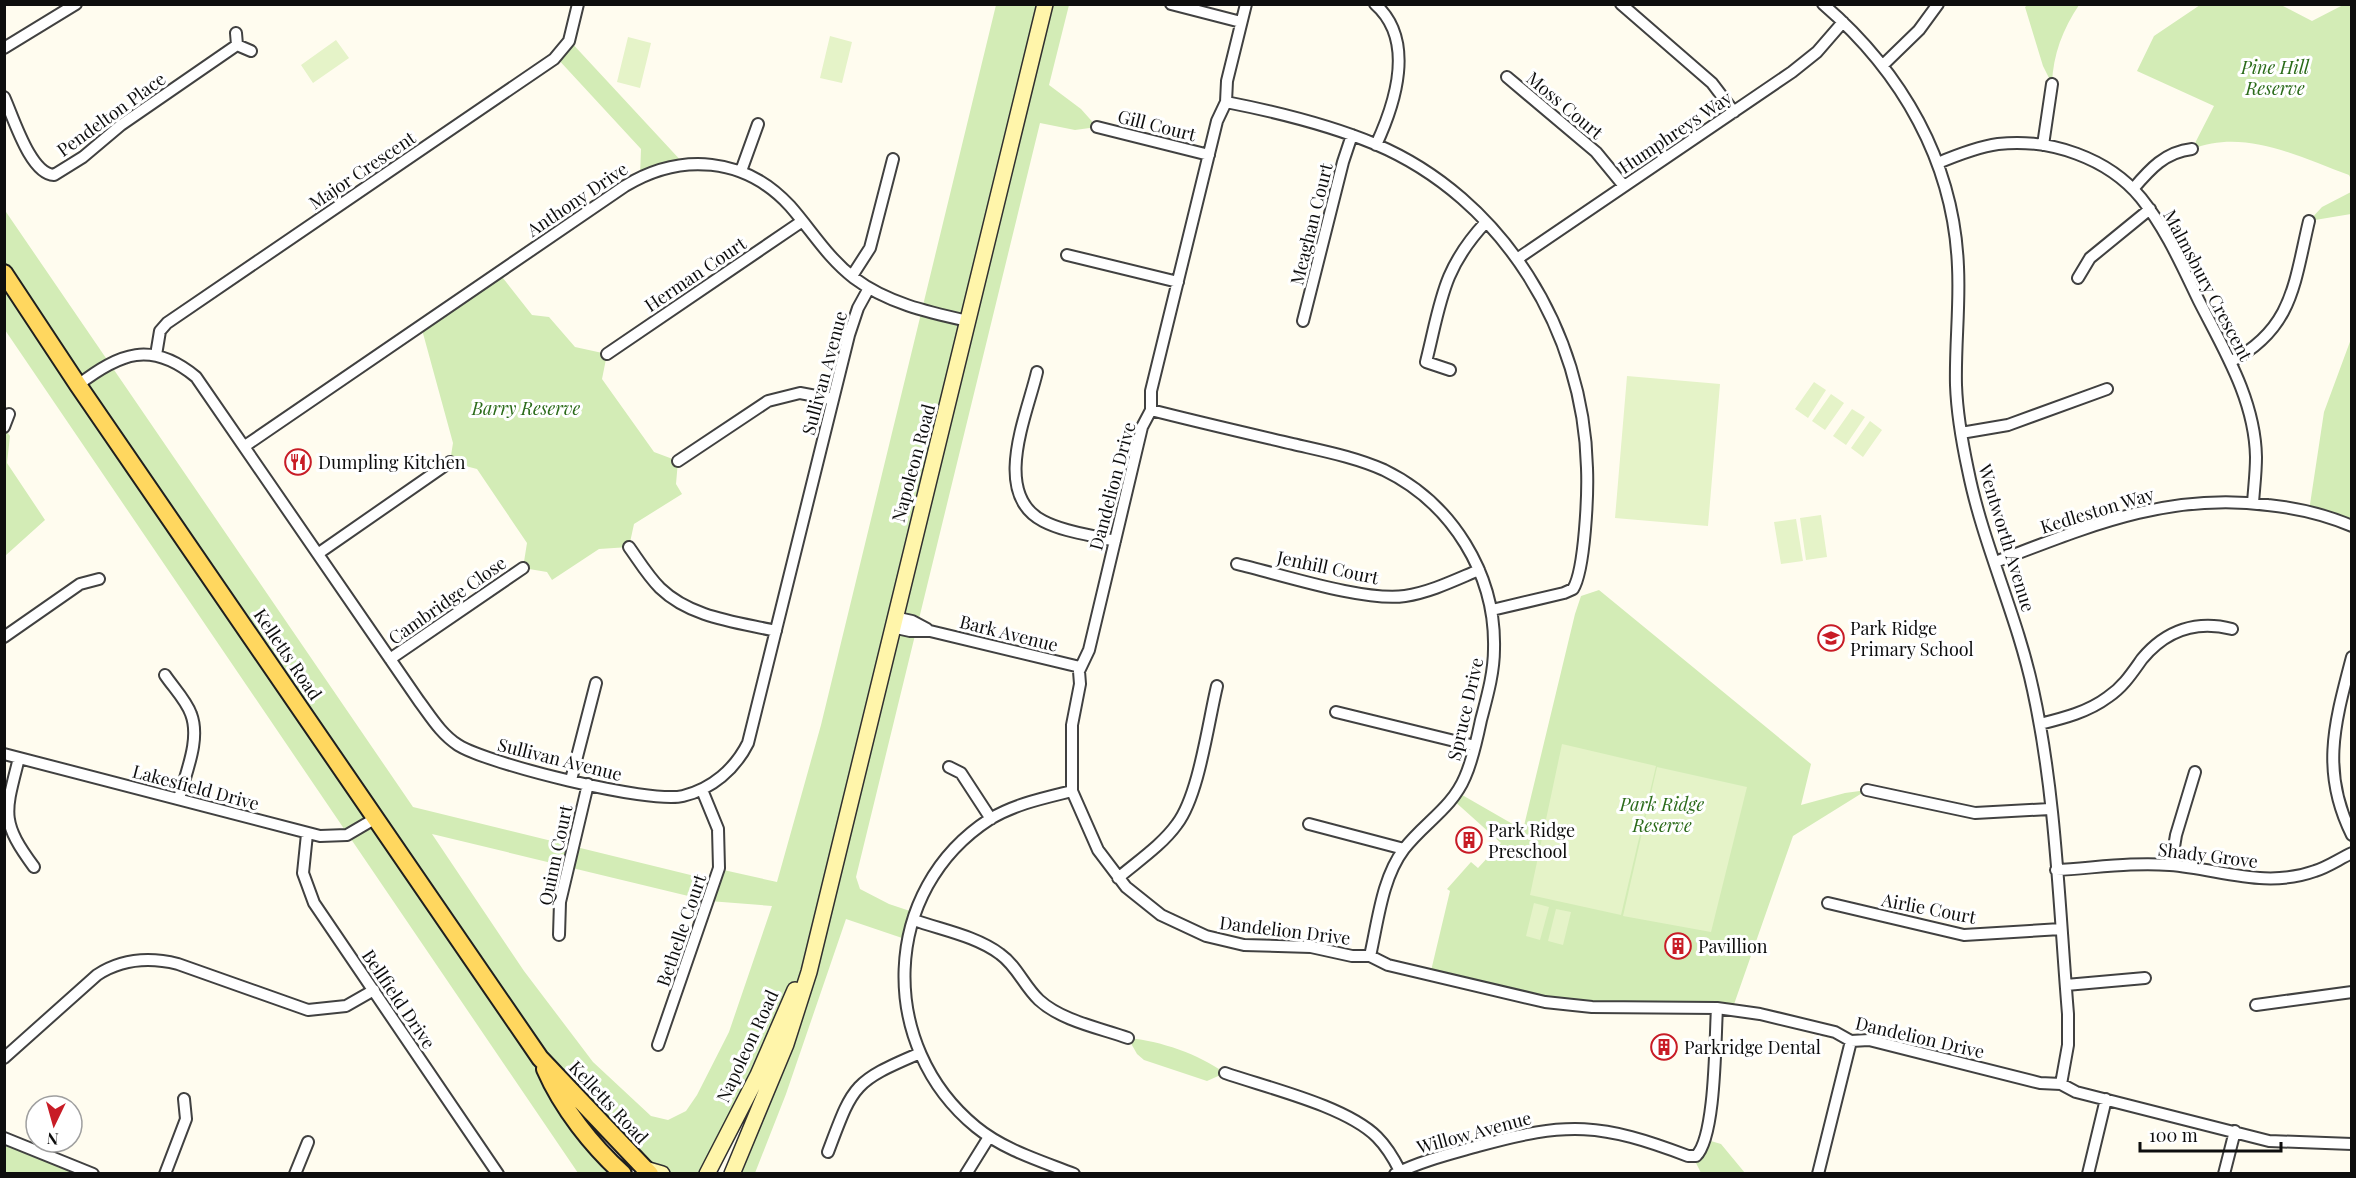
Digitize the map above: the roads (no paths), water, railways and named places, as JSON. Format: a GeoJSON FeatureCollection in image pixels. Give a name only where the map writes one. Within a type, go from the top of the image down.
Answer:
{"type":"FeatureCollection","features":[{"type":"Feature","properties":{"kind":"main road","name":"Napoleon Road"},"geometry":{"type":"LineString","coordinates":[[732,1173],[793,1024],[818,932],[1045,4]]}},
{"type":"Feature","properties":{"kind":"main road","name":"Kelletts Road"},"geometry":{"type":"LineString","coordinates":[[4,273],[78,385],[540,1058],[564,1104],[598,1147],[623,1173]]}},
{"type":"Feature","properties":{"kind":"main road","name":"Napoleon Road"},"geometry":{"type":"LineString","coordinates":[[707,1173],[762,1067],[818,932]]}},
{"type":"Feature","properties":{"kind":"main road","name":"Kelletts Road"},"geometry":{"type":"LineString","coordinates":[[540,1058],[647,1171]]}},
{"type":"Feature","properties":{"kind":"main road"},"geometry":{"type":"LineString","coordinates":[[738,1173],[740,1155]]}},
{"type":"Feature","properties":{"kind":"main road"},"geometry":{"type":"LineString","coordinates":[[647,1171],[662,1173]]}},
{"type":"Feature","properties":{"kind":"street"},"geometry":{"type":"LineString","coordinates":[[4,48],[76,4]]}},
{"type":"Feature","properties":{"kind":"street","name":"Major Crescent"},"geometry":{"type":"LineString","coordinates":[[156,355],[159,334],[165,326],[554,59],[569,41],[578,4]]}},
{"type":"Feature","properties":{"kind":"street"},"geometry":{"type":"LineString","coordinates":[[1171,4],[1241,22]]}},
{"type":"Feature","properties":{"kind":"street","name":"Dandelion Drive"},"geometry":{"type":"LineString","coordinates":[[1246,4],[1227,81],[1226,102],[1218,115],[1151,391],[1151,410],[1142,427],[1089,650],[1080,667],[1080,684],[1070,740],[1071,791],[1098,850],[1118,878],[1161,915],[1206,936],[1244,945],[1311,947],[1352,956],[1370,956],[1388,965],[1560,1004],[1611,1008],[1669,1006],[1717,1008],[1760,1014],[1835,1032],[1851,1041],[1869,1040],[2040,1083],[2061,1084],[2076,1092],[2269,1141],[2319,1145],[2352,1144]]}},
{"type":"Feature","properties":{"kind":"street"},"geometry":{"type":"LineString","coordinates":[[1375,4],[1388,20],[1392,30],[1398,67],[1394,100],[1376,145]]}},
{"type":"Feature","properties":{"kind":"street"},"geometry":{"type":"LineString","coordinates":[[1621,4],[1712,83],[1734,112]]}},
{"type":"Feature","properties":{"kind":"street","name":"Wentworth Avenue"},"geometry":{"type":"LineString","coordinates":[[1823,4],[1883,64],[1911,106],[1938,163],[1951,209],[1958,259],[1956,386],[1961,433],[1977,509],[2020,637],[2040,724],[2066,986],[2068,1036],[2061,1084]]}},
{"type":"Feature","properties":{"kind":"street"},"geometry":{"type":"LineString","coordinates":[[1883,64],[1919,30],[1938,4]]}},
{"type":"Feature","properties":{"kind":"street","name":"Humphreys Way"},"geometry":{"type":"LineString","coordinates":[[1517,259],[1803,64],[1843,22]]}},
{"type":"Feature","properties":{"kind":"street"},"geometry":{"type":"LineString","coordinates":[[236,33],[237,45],[251,51]]}},
{"type":"Feature","properties":{"kind":"street","name":"Pendelton Place"},"geometry":{"type":"LineString","coordinates":[[4,97],[25,146],[42,170],[54,175],[83,157],[120,125],[237,45]]}},
{"type":"Feature","properties":{"kind":"street","name":"Moss Court"},"geometry":{"type":"LineString","coordinates":[[1508,77],[1596,152],[1624,186]]}},
{"type":"Feature","properties":{"kind":"street"},"geometry":{"type":"LineString","coordinates":[[2043,145],[2052,84]]}},
{"type":"Feature","properties":{"kind":"street"},"geometry":{"type":"LineString","coordinates":[[1226,102],[1300,119],[1352,135],[1376,145],[1428,174],[1486,222],[1517,259],[1553,318],[1569,358],[1582,413],[1587,494],[1577,593],[1492,610]]}},
{"type":"Feature","properties":{"kind":"street"},"geometry":{"type":"LineString","coordinates":[[741,171],[758,124]]}},
{"type":"Feature","properties":{"kind":"street","name":"Gill Court"},"geometry":{"type":"LineString","coordinates":[[1097,127],[1209,155]]}},
{"type":"Feature","properties":{"kind":"street","name":"Meaghan Court"},"geometry":{"type":"LineString","coordinates":[[1304,321],[1343,162],[1352,135]]}},
{"type":"Feature","properties":{"kind":"street","name":"Malmsbury Crescent"},"geometry":{"type":"LineString","coordinates":[[1938,163],[1967,151],[1999,144],[2043,145],[2083,156],[2109,170],[2133,189],[2163,229],[2230,362],[2252,423],[2256,456],[2253,503]]}},
{"type":"Feature","properties":{"kind":"street"},"geometry":{"type":"LineString","coordinates":[[2133,189],[2165,158],[2178,151],[2192,149]]}},
{"type":"Feature","properties":{"kind":"street"},"geometry":{"type":"LineString","coordinates":[[852,276],[870,248],[893,159]]}},
{"type":"Feature","properties":{"kind":"street","name":"Anthony Drive"},"geometry":{"type":"LineString","coordinates":[[245,446],[640,177],[667,167],[692,163],[712,164],[741,171],[776,192],[826,254],[869,288],[910,307],[968,321]]}},
{"type":"Feature","properties":{"kind":"street"},"geometry":{"type":"LineString","coordinates":[[2078,278],[2090,258],[2150,209]]}},
{"type":"Feature","properties":{"kind":"street"},"geometry":{"type":"LineString","coordinates":[[2230,362],[2259,345],[2280,320],[2292,290],[2309,221]]}},
{"type":"Feature","properties":{"kind":"street","name":"Herman Court"},"geometry":{"type":"LineString","coordinates":[[607,354],[801,222]]}},
{"type":"Feature","properties":{"kind":"street"},"geometry":{"type":"LineString","coordinates":[[1450,370],[1426,362],[1451,268],[1462,248],[1486,222]]}},
{"type":"Feature","properties":{"kind":"street"},"geometry":{"type":"LineString","coordinates":[[1067,255],[1178,282]]}},
{"type":"Feature","properties":{"kind":"street","name":"Sullivan Avenue"},"geometry":{"type":"LineString","coordinates":[[78,385],[119,358],[138,354],[156,355],[172,360],[196,377],[436,725],[457,744],[486,758],[571,780],[657,798],[676,798],[702,790],[727,772],[748,743],[832,399],[853,321],[869,288]]}},
{"type":"Feature","properties":{"kind":"street"},"geometry":{"type":"LineString","coordinates":[[1037,372],[1014,465],[1018,495],[1025,508],[1045,522],[1115,541]]}},
{"type":"Feature","properties":{"kind":"street"},"geometry":{"type":"LineString","coordinates":[[1961,433],[2008,425],[2107,389]]}},
{"type":"Feature","properties":{"kind":"street"},"geometry":{"type":"LineString","coordinates":[[678,461],[774,398],[800,393],[832,399]]}},
{"type":"Feature","properties":{"kind":"street","name":"Spruce Drive"},"geometry":{"type":"LineString","coordinates":[[1151,410],[1341,456],[1382,470],[1404,482],[1436,507],[1460,535],[1479,570],[1492,610],[1494,661],[1468,771],[1454,798],[1404,849],[1388,882],[1370,956]]}},
{"type":"Feature","properties":{"kind":"street"},"geometry":{"type":"LineString","coordinates":[[6,431],[9,414]]}},
{"type":"Feature","properties":{"kind":"street"},"geometry":{"type":"LineString","coordinates":[[319,553],[450,462]]}},
{"type":"Feature","properties":{"kind":"street","name":"Kedleston Way"},"geometry":{"type":"LineString","coordinates":[[1995,562],[2108,520],[2154,507],[2197,502],[2253,503],[2309,511],[2352,526]]}},
{"type":"Feature","properties":{"kind":"street"},"geometry":{"type":"LineString","coordinates":[[629,547],[659,587],[683,605],[708,615],[776,631]]}},
{"type":"Feature","properties":{"kind":"street","name":"Jenhill Court"},"geometry":{"type":"LineString","coordinates":[[1237,564],[1366,595],[1395,597],[1427,591],[1479,570]]}},
{"type":"Feature","properties":{"kind":"street","name":"Cambridge Close"},"geometry":{"type":"LineString","coordinates":[[390,659],[523,568]]}},
{"type":"Feature","properties":{"kind":"street"},"geometry":{"type":"LineString","coordinates":[[4,637],[80,584],[99,579]]}},
{"type":"Feature","properties":{"kind":"street","name":"Bark Avenue"},"geometry":{"type":"LineString","coordinates":[[893,622],[910,631],[930,631],[1080,667]]}},
{"type":"Feature","properties":{"kind":"street"},"geometry":{"type":"LineString","coordinates":[[2040,724],[2077,714],[2107,698],[2126,681],[2150,651],[2170,636],[2193,626],[2205,624],[2232,629]]}},
{"type":"Feature","properties":{"kind":"street"},"geometry":{"type":"LineString","coordinates":[[2352,657],[2333,734],[2332,762],[2337,797],[2352,835]]}},
{"type":"Feature","properties":{"kind":"street"},"geometry":{"type":"LineString","coordinates":[[165,675],[189,708],[194,722],[194,738],[179,799]]}},
{"type":"Feature","properties":{"kind":"street"},"geometry":{"type":"LineString","coordinates":[[571,780],[596,682]]}},
{"type":"Feature","properties":{"kind":"street"},"geometry":{"type":"LineString","coordinates":[[1118,878],[1165,837],[1182,816],[1190,796],[1217,686]]}},
{"type":"Feature","properties":{"kind":"street"},"geometry":{"type":"LineString","coordinates":[[1336,712],[1475,746]]}},
{"type":"Feature","properties":{"kind":"street","name":"Lakesfield Drive"},"geometry":{"type":"LineString","coordinates":[[4,754],[307,834],[341,837],[357,831],[376,818]]}},
{"type":"Feature","properties":{"kind":"street"},"geometry":{"type":"LineString","coordinates":[[19,758],[7,805],[6,826],[12,842],[33,867]]}},
{"type":"Feature","properties":{"kind":"street"},"geometry":{"type":"LineString","coordinates":[[949,767],[961,773],[991,819]]}},
{"type":"Feature","properties":{"kind":"street"},"geometry":{"type":"LineString","coordinates":[[2171,865],[2176,835],[2195,772]]}},
{"type":"Feature","properties":{"kind":"street","name":"Quinn Court"},"geometry":{"type":"LineString","coordinates":[[559,935],[560,902],[588,784]]}},
{"type":"Feature","properties":{"kind":"street","name":"Bethelle Court"},"geometry":{"type":"LineString","coordinates":[[658,1045],[719,868],[718,829],[702,790]]}},
{"type":"Feature","properties":{"kind":"street"},"geometry":{"type":"LineString","coordinates":[[1867,790],[1974,813],[2050,809]]}},
{"type":"Feature","properties":{"kind":"street"},"geometry":{"type":"LineString","coordinates":[[1071,791],[1030,801],[991,819],[969,836],[945,862],[930,882],[914,920],[905,954],[904,987],[909,1023],[918,1054],[949,1101],[989,1137],[1017,1152],[1074,1173]]}},
{"type":"Feature","properties":{"kind":"street"},"geometry":{"type":"LineString","coordinates":[[1309,824],[1404,849]]}},
{"type":"Feature","properties":{"kind":"street","name":"Bellfield Drive"},"geometry":{"type":"LineString","coordinates":[[307,834],[303,865],[310,897],[498,1173]]}},
{"type":"Feature","properties":{"kind":"street","name":"Shady Grove"},"geometry":{"type":"LineString","coordinates":[[2056,870],[2134,864],[2171,865],[2238,877],[2282,879],[2315,871],[2352,853]]}},
{"type":"Feature","properties":{"kind":"street","name":"Airlie Court"},"geometry":{"type":"LineString","coordinates":[[1828,903],[1964,935],[2061,929]]}},
{"type":"Feature","properties":{"kind":"street"},"geometry":{"type":"LineString","coordinates":[[914,920],[990,948],[1010,962],[1039,1000],[1048,1006],[1069,1017],[1128,1038]]}},
{"type":"Feature","properties":{"kind":"street"},"geometry":{"type":"LineString","coordinates":[[4,1058],[97,975],[115,964],[135,960],[157,960],[178,964],[308,1010],[346,1006],[374,990]]}},
{"type":"Feature","properties":{"kind":"street"},"geometry":{"type":"LineString","coordinates":[[2066,986],[2145,978]]}},
{"type":"Feature","properties":{"kind":"street"},"geometry":{"type":"LineString","coordinates":[[2256,1005],[2352,992]]}},
{"type":"Feature","properties":{"kind":"street","name":"Willow Avenue"},"geometry":{"type":"LineString","coordinates":[[1398,1172],[1519,1134],[1556,1129],[1586,1129],[1624,1134],[1688,1156],[1696,1156],[1701,1149],[1712,1102],[1717,1008]]}},
{"type":"Feature","properties":{"kind":"street"},"geometry":{"type":"LineString","coordinates":[[1820,1173],[1851,1041]]}},
{"type":"Feature","properties":{"kind":"street"},"geometry":{"type":"LineString","coordinates":[[828,1152],[846,1105],[858,1086],[876,1072],[918,1054]]}},
{"type":"Feature","properties":{"kind":"street"},"geometry":{"type":"LineString","coordinates":[[1225,1073],[1334,1111],[1359,1123],[1387,1147],[1398,1172]]}},
{"type":"Feature","properties":{"kind":"street"},"geometry":{"type":"LineString","coordinates":[[165,1173],[186,1119],[184,1099]]}},
{"type":"Feature","properties":{"kind":"street"},"geometry":{"type":"LineString","coordinates":[[2088,1173],[2106,1099]]}},
{"type":"Feature","properties":{"kind":"street"},"geometry":{"type":"LineString","coordinates":[[2224,1173],[2235,1131]]}},
{"type":"Feature","properties":{"kind":"street"},"geometry":{"type":"LineString","coordinates":[[966,1173],[989,1137]]}},
{"type":"Feature","properties":{"kind":"street"},"geometry":{"type":"LineString","coordinates":[[4,1138],[93,1173]]}},
{"type":"Feature","properties":{"kind":"street"},"geometry":{"type":"LineString","coordinates":[[295,1173],[308,1142]]}},
{"type":"Feature","properties":{"kind":"place","name":"Dumpling Kitchen"},"geometry":{"type":"Point","coordinates":[298,462]}},
{"type":"Feature","properties":{"kind":"place","name":"Park Ridge Primary School"},"geometry":{"type":"Point","coordinates":[1831,638]}},
{"type":"Feature","properties":{"kind":"place","name":"Park Ridge Preschool"},"geometry":{"type":"Point","coordinates":[1469,840]}},
{"type":"Feature","properties":{"kind":"place","name":"Pavillion"},"geometry":{"type":"Point","coordinates":[1678,946]}},
{"type":"Feature","properties":{"kind":"place","name":"Parkridge Dental"},"geometry":{"type":"Point","coordinates":[1664,1047]}},
{"type":"Feature","properties":{"kind":"park label","name":"Pine Hill Reserve"},"geometry":{"type":"Point","coordinates":[2275,77]}},
{"type":"Feature","properties":{"kind":"park label","name":"Barry Reserve"},"geometry":{"type":"Point","coordinates":[526,408]}},
{"type":"Feature","properties":{"kind":"park label","name":"Park Ridge Reserve"},"geometry":{"type":"Point","coordinates":[1662,814]}}]}
